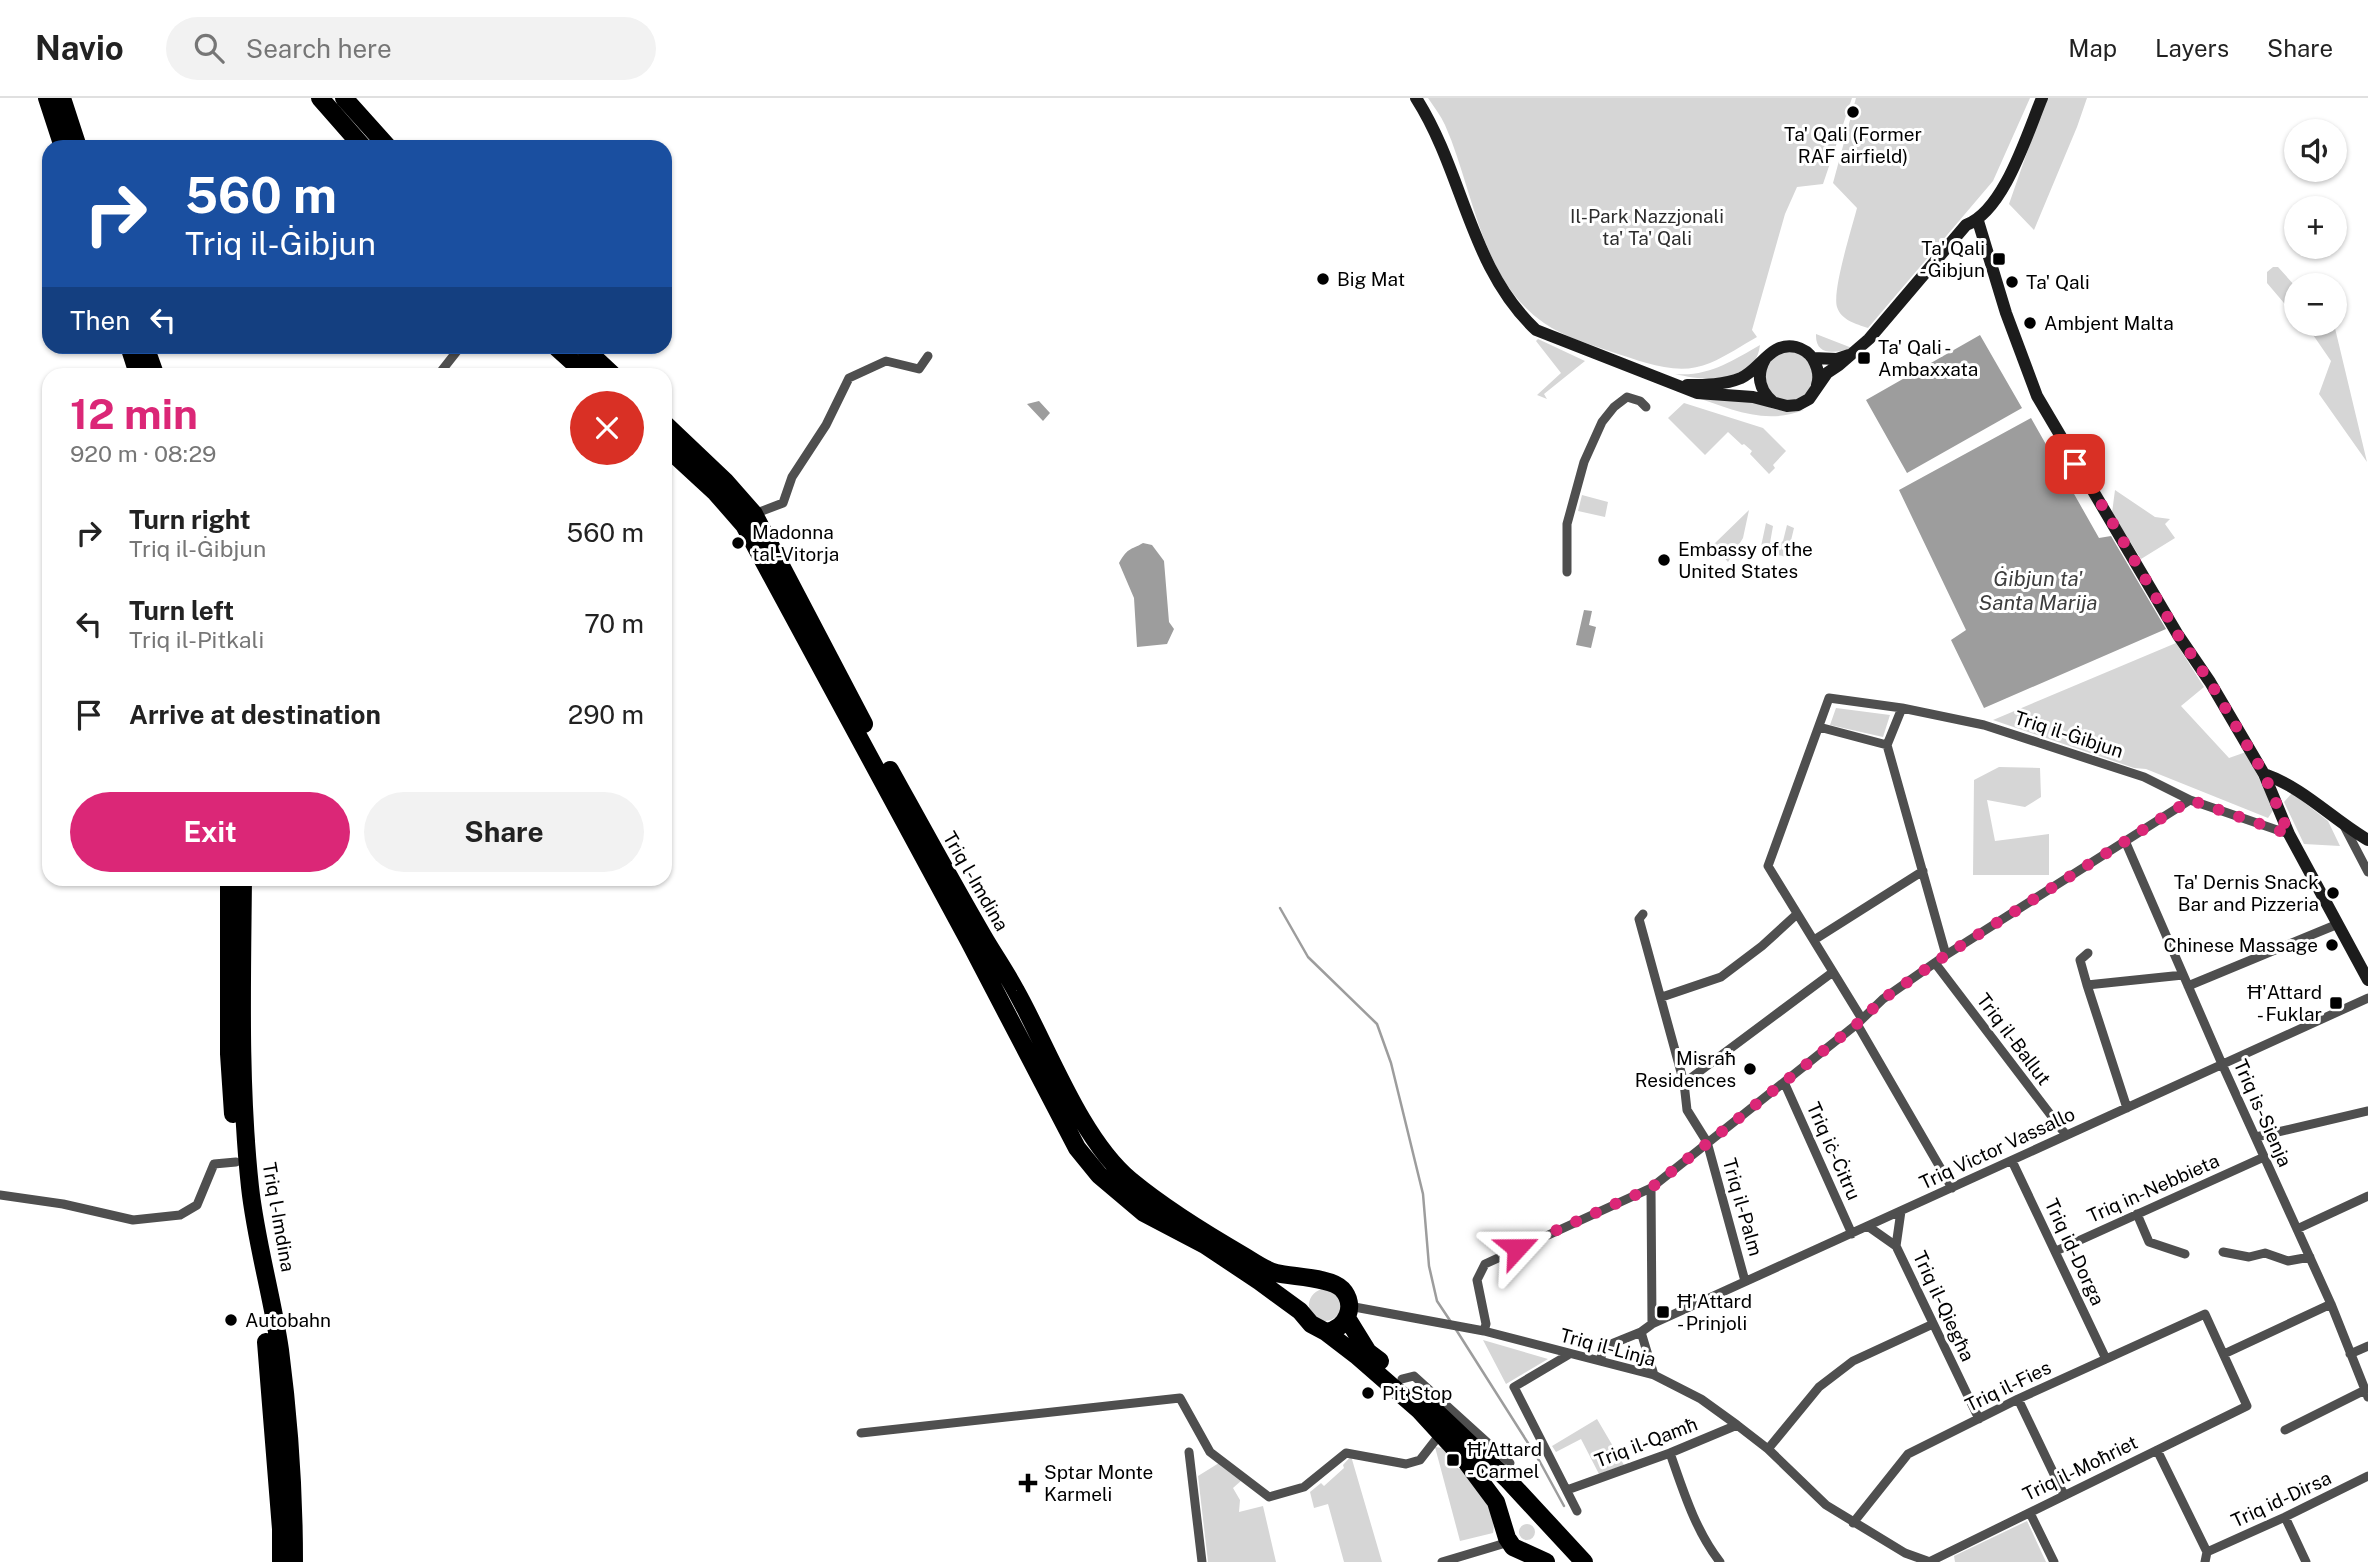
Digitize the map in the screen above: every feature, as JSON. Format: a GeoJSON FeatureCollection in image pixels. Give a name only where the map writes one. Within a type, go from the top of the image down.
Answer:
{"type":"FeatureCollection","features":[{"type":"Feature","properties":{"kind":"highway"},"geometry":{"type":"LineString","coordinates":[[47,98],[61,140]]}},
{"type":"Feature","properties":{"kind":"highway"},"geometry":{"type":"LineString","coordinates":[[62,98],[76,140]]}},
{"type":"Feature","properties":{"kind":"highway"},"geometry":{"type":"LineString","coordinates":[[320,98],[357,140]]}},
{"type":"Feature","properties":{"kind":"highway"},"geometry":{"type":"LineString","coordinates":[[344,98],[382,140]]}},
{"type":"Feature","properties":{"kind":"highway"},"geometry":{"type":"LineString","coordinates":[[564,354],[579,368]]}},
{"type":"Feature","properties":{"kind":"highway"},"geometry":{"type":"LineString","coordinates":[[591,354],[606,368]]}},
{"type":"Feature","properties":{"kind":"highway","name":"Triq l-Imdina"},"geometry":{"type":"LineString","coordinates":[[672,431],[725,481],[754,514],[880,754],[1016,990],[1094,1138],[1110,1161],[1129,1180],[1200,1231],[1273,1273],[1335,1283],[1343,1289],[1348,1312],[1368,1352],[1480,1445],[1542,1518],[1584,1562]]}},
{"type":"Feature","properties":{"kind":"highway","name":"Triq l-Imdina"},"geometry":{"type":"LineString","coordinates":[[672,452],[716,493],[744,525],[1077,1147],[1099,1175],[1144,1213],[1205,1245],[1300,1311],[1311,1324],[1326,1332],[1419,1410],[1441,1433],[1496,1502],[1513,1543]]}},
{"type":"Feature","properties":{"kind":"highway","name":"Triq l-Imdina"},"geometry":{"type":"LineString","coordinates":[[229,886],[229,1054],[236,1162],[268,1351],[281,1562]]}},
{"type":"Feature","properties":{"kind":"highway","name":"Triq l-Imdina"},"geometry":{"type":"LineString","coordinates":[[243,886],[242,1051],[245,1130],[250,1191],[280,1350],[294,1529],[294,1562]]}},
{"type":"Feature","properties":{"kind":"highway"},"geometry":{"type":"LineString","coordinates":[[1300,1311],[1306,1289],[1319,1281]]}},
{"type":"Feature","properties":{"kind":"highway"},"geometry":{"type":"LineString","coordinates":[[1326,1332],[1335,1331],[1348,1312]]}},
{"type":"Feature","properties":{"kind":"highway"},"geometry":{"type":"LineString","coordinates":[[1513,1543],[1537,1552],[1547,1543],[1549,1536],[1542,1518],[1527,1511],[1516,1514],[1509,1522],[1513,1543],[1546,1562]]}},
{"type":"Feature","properties":{"kind":"main road"},"geometry":{"type":"LineString","coordinates":[[1416,98],[1448,162],[1483,256],[1517,312],[1536,330],[1697,393],[1753,397],[1787,406],[1808,400],[1826,373],[1869,339],[1966,225],[1978,221],[2000,193],[2042,98]]}},
{"type":"Feature","properties":{"kind":"main road"},"geometry":{"type":"LineString","coordinates":[[1978,221],[2013,333],[2037,396],[2178,635],[2210,682],[2264,774],[2289,834],[2368,980]]}},
{"type":"Feature","properties":{"kind":"main road"},"geometry":{"type":"LineString","coordinates":[[1673,383],[1686,385],[1728,382],[1744,377],[1774,350],[1785,346],[1807,351],[1813,358],[1819,371],[1816,391]]}},
{"type":"Feature","properties":{"kind":"main road"},"geometry":{"type":"LineString","coordinates":[[1813,358],[1837,359],[1853,354]]}},
{"type":"Feature","properties":{"kind":"main road"},"geometry":{"type":"LineString","coordinates":[[1765,358],[1760,367],[1762,388],[1776,404]]}},
{"type":"Feature","properties":{"kind":"main road"},"geometry":{"type":"LineString","coordinates":[[2264,774],[2280,780],[2314,801],[2344,826],[2368,840]]}},
{"type":"Feature","properties":{"kind":"street"},"geometry":{"type":"LineString","coordinates":[[444,368],[455,354]]}},
{"type":"Feature","properties":{"kind":"street"},"geometry":{"type":"LineString","coordinates":[[754,514],[783,503],[792,477],[826,425],[849,378],[886,361],[919,369],[928,356]]}},
{"type":"Feature","properties":{"kind":"street"},"geometry":{"type":"LineString","coordinates":[[1567,572],[1567,524],[1584,462],[1602,422],[1614,407],[1628,397],[1640,401],[1646,407]]}},
{"type":"Feature","properties":{"kind":"street","name":"Triq il-Ġibjun"},"geometry":{"type":"LineString","coordinates":[[1819,727],[1829,698],[1902,708],[1996,729],[2144,777],[2190,800],[2289,834]]}},
{"type":"Feature","properties":{"kind":"street"},"geometry":{"type":"LineString","coordinates":[[1902,708],[1888,745],[1946,955]]}},
{"type":"Feature","properties":{"kind":"street"},"geometry":{"type":"LineString","coordinates":[[1888,745],[1819,727],[1768,866],[1833,972],[1952,1188]]}},
{"type":"Feature","properties":{"kind":"street"},"geometry":{"type":"LineString","coordinates":[[1485,1331],[1477,1280],[1485,1264],[1651,1188],[1860,1022],[1883,999],[1946,955],[2190,800]]}},
{"type":"Feature","properties":{"kind":"street"},"geometry":{"type":"LineString","coordinates":[[2344,826],[2368,872]]}},
{"type":"Feature","properties":{"kind":"street","name":"Triq is-Sienja"},"geometry":{"type":"LineString","coordinates":[[2126,843],[2331,1304],[2366,1394]]}},
{"type":"Feature","properties":{"kind":"street"},"geometry":{"type":"LineString","coordinates":[[1814,940],[1923,871]]}},
{"type":"Feature","properties":{"kind":"street","name":"Triq il-Palm"},"geometry":{"type":"LineString","coordinates":[[1643,914],[1639,919],[1684,1083],[1687,1110],[1707,1142],[1745,1281]]}},
{"type":"Feature","properties":{"kind":"street"},"geometry":{"type":"LineString","coordinates":[[1662,997],[1721,977],[1762,946],[1797,914]]}},
{"type":"Feature","properties":{"kind":"street"},"geometry":{"type":"LineString","coordinates":[[2188,986],[2338,924]]}},
{"type":"Feature","properties":{"kind":"street"},"geometry":{"type":"LineString","coordinates":[[2088,953],[2080,960],[2127,1108]]}},
{"type":"Feature","properties":{"kind":"street","name":"Triq il-Ballut"},"geometry":{"type":"LineString","coordinates":[[1935,963],[2066,1135]]}},
{"type":"Feature","properties":{"kind":"street"},"geometry":{"type":"LineString","coordinates":[[1684,1083],[1833,972]]}},
{"type":"Feature","properties":{"kind":"street"},"geometry":{"type":"LineString","coordinates":[[2087,985],[2183,975]]}},
{"type":"Feature","properties":{"kind":"street","name":"Triq Victor Vassallo"},"geometry":{"type":"LineString","coordinates":[[1600,1361],[1604,1348],[1641,1332],[1652,1324],[2368,998]]}},
{"type":"Feature","properties":{"kind":"street","name":"Triq iċ-Ċitru"},"geometry":{"type":"LineString","coordinates":[[1784,1082],[1852,1234]]}},
{"type":"Feature","properties":{"kind":"street"},"geometry":{"type":"LineString","coordinates":[[2256,1138],[2368,1111]]}},
{"type":"Feature","properties":{"kind":"street","name":"Triq in-Nebbieta"},"geometry":{"type":"LineString","coordinates":[[2056,1251],[2264,1157]]}},
{"type":"Feature","properties":{"kind":"street","name":"Triq id-Dorga"},"geometry":{"type":"LineString","coordinates":[[2012,1161],[2106,1359]]}},
{"type":"Feature","properties":{"kind":"street"},"geometry":{"type":"LineString","coordinates":[[0,1195],[63,1204],[134,1220],[180,1215],[197,1205],[214,1164],[236,1162]]}},
{"type":"Feature","properties":{"kind":"street"},"geometry":{"type":"LineString","coordinates":[[1651,1188],[1652,1324]]}},
{"type":"Feature","properties":{"kind":"street"},"geometry":{"type":"LineString","coordinates":[[2297,1229],[2368,1196]]}},
{"type":"Feature","properties":{"kind":"street","name":"Triq il-Qiegħa"},"geometry":{"type":"LineString","coordinates":[[1896,1246],[1902,1211]]}},
{"type":"Feature","properties":{"kind":"street"},"geometry":{"type":"LineString","coordinates":[[2137,1214],[2149,1242],[2185,1254]]}},
{"type":"Feature","properties":{"kind":"street","name":"Triq il-Qiegħa"},"geometry":{"type":"LineString","coordinates":[[1869,1227],[1896,1246],[1979,1419]]}},
{"type":"Feature","properties":{"kind":"street"},"geometry":{"type":"LineString","coordinates":[[2223,1252],[2249,1257],[2265,1253],[2288,1261],[2310,1257]]}},
{"type":"Feature","properties":{"kind":"street"},"geometry":{"type":"LineString","coordinates":[[2224,1354],[2331,1304]]}},
{"type":"Feature","properties":{"kind":"street","name":"Triq il-Linja"},"geometry":{"type":"LineString","coordinates":[[1348,1312],[1485,1331],[1654,1376],[1701,1399],[1737,1424],[1826,1505],[1903,1557],[1930,1562]]}},
{"type":"Feature","properties":{"kind":"street","name":"Triq il-Fies"},"geometry":{"type":"LineString","coordinates":[[1853,1523],[1908,1454],[2018,1399],[2205,1314],[2224,1354]]}},
{"type":"Feature","properties":{"kind":"street"},"geometry":{"type":"LineString","coordinates":[[1768,1450],[1819,1387],[1853,1361],[1933,1324]]}},
{"type":"Feature","properties":{"kind":"street"},"geometry":{"type":"LineString","coordinates":[[1641,1332],[1654,1376]]}},
{"type":"Feature","properties":{"kind":"street"},"geometry":{"type":"LineString","coordinates":[[2350,1354],[2368,1346]]}},
{"type":"Feature","properties":{"kind":"street","name":"Triq il-Moħriet"},"geometry":{"type":"LineString","coordinates":[[1930,1562],[2247,1406],[2224,1354]]}},
{"type":"Feature","properties":{"kind":"street"},"geometry":{"type":"LineString","coordinates":[[1568,1355],[1514,1387],[1577,1511]]}},
{"type":"Feature","properties":{"kind":"street"},"geometry":{"type":"LineString","coordinates":[[2285,1430],[2366,1394]]}},
{"type":"Feature","properties":{"kind":"street"},"geometry":{"type":"LineString","coordinates":[[861,1433],[1180,1398],[1210,1452],[1269,1497],[1304,1487],[1346,1453],[1406,1464],[1420,1460],[1441,1433]]}},
{"type":"Feature","properties":{"kind":"street"},"geometry":{"type":"LineString","coordinates":[[2018,1399],[2064,1495]]}},
{"type":"Feature","properties":{"kind":"street","name":"Triq il-Qamħ"},"geometry":{"type":"LineString","coordinates":[[1567,1490],[1737,1424]]}},
{"type":"Feature","properties":{"kind":"street"},"geometry":{"type":"LineString","coordinates":[[1480,1445],[1510,1463]]}},
{"type":"Feature","properties":{"kind":"street"},"geometry":{"type":"LineString","coordinates":[[2157,1450],[2206,1557]]}},
{"type":"Feature","properties":{"kind":"street"},"geometry":{"type":"LineString","coordinates":[[1189,1452],[1202,1562]]}},
{"type":"Feature","properties":{"kind":"street"},"geometry":{"type":"LineString","coordinates":[[1670,1452],[1688,1502],[1714,1560]]}},
{"type":"Feature","properties":{"kind":"street","name":"Triq id-Dirsa"},"geometry":{"type":"LineString","coordinates":[[2206,1557],[2368,1476]]}},
{"type":"Feature","properties":{"kind":"street"},"geometry":{"type":"LineString","coordinates":[[2030,1513],[2054,1562]]}},
{"type":"Feature","properties":{"kind":"street"},"geometry":{"type":"LineString","coordinates":[[2285,1517],[2306,1562]]}},
{"type":"Feature","properties":{"kind":"street"},"geometry":{"type":"LineString","coordinates":[[1442,1562],[1513,1543]]}},
{"type":"Feature","properties":{"kind":"green space","name":"Il-Park Nazzjonali ta' Ta' Qali"},"geometry":{"type":"Polygon","coordinates":[[[1428,98],[1852,98],[1823,184],[1797,187],[1785,214],[1752,330],[1757,337],[1710,363],[1686,369],[1649,364],[1577,340],[1544,323],[1523,305],[1492,258],[1445,125],[1428,98]]]}},
{"type":"Feature","properties":{"kind":"green space"},"geometry":{"type":"Polygon","coordinates":[[[1856,98],[2030,98],[1993,181],[1868,328],[1842,315],[1836,299],[1857,208],[1833,183],[1856,98]]]}},
{"type":"Feature","properties":{"kind":"green space"},"geometry":{"type":"Polygon","coordinates":[[[2046,98],[2087,98],[2034,230],[2009,204],[2046,98]]]}},
{"type":"Feature","properties":{"kind":"green space"},"geometry":{"type":"Polygon","coordinates":[[[2278,267],[2284,274],[2284,303],[2267,283],[2267,272],[2278,267]]]}},
{"type":"Feature","properties":{"kind":"green space"},"geometry":{"type":"Polygon","coordinates":[[[1816,334],[1852,348],[1828,352],[1819,347],[1816,334]]]}},
{"type":"Feature","properties":{"kind":"green space"},"geometry":{"type":"Polygon","coordinates":[[[2314,336],[2337,336],[2367,462],[2319,394],[2331,361],[2314,336]]]}},
{"type":"Feature","properties":{"kind":"green space"},"geometry":{"type":"Polygon","coordinates":[[[1538,339],[1585,361],[1544,394],[1547,399],[1537,395],[1561,373],[1536,341],[1538,339]]]}},
{"type":"Feature","properties":{"kind":"green space"},"geometry":{"type":"Polygon","coordinates":[[[1760,345],[1756,359],[1749,368],[1739,374],[1714,379],[1675,374],[1709,370],[1760,345]]]}},
{"type":"Feature","properties":{"kind":"green space"},"geometry":{"type":"Polygon","coordinates":[[[1788,351],[1805,359],[1813,376],[1805,393],[1788,401],[1771,393],[1763,376],[1771,359],[1788,351]]]}},
{"type":"Feature","properties":{"kind":"green space"},"geometry":{"type":"Polygon","coordinates":[[[1691,396],[1761,402],[1786,412],[1804,410],[1761,416],[1691,396]]]}},
{"type":"Feature","properties":{"kind":"green space"},"geometry":{"type":"Polygon","coordinates":[[[1684,403],[1763,428],[1786,451],[1773,465],[1775,468],[1769,474],[1750,454],[1752,451],[1728,432],[1705,455],[1668,418],[1684,403]]]}},
{"type":"Feature","properties":{"kind":"green space"},"geometry":{"type":"Polygon","coordinates":[[[2115,490],[2155,517],[2170,519],[2165,524],[2175,538],[2141,559],[2112,513],[2115,490]]]}},
{"type":"Feature","properties":{"kind":"green space"},"geometry":{"type":"Polygon","coordinates":[[[1582,495],[1608,502],[1605,517],[1578,511],[1582,495]]]}},
{"type":"Feature","properties":{"kind":"green space"},"geometry":{"type":"Polygon","coordinates":[[[1749,510],[1743,538],[1728,562],[1713,545],[1749,510]]]}},
{"type":"Feature","properties":{"kind":"green space"},"geometry":{"type":"Polygon","coordinates":[[[1766,523],[1773,526],[1770,543],[1776,546],[1783,541],[1787,525],[1794,528],[1787,557],[1760,551],[1766,523]]]}},
{"type":"Feature","properties":{"kind":"green space"},"geometry":{"type":"Polygon","coordinates":[[[2176,643],[2204,687],[2181,706],[2229,758],[2246,752],[2274,809],[2268,818],[2146,769],[2134,768],[1993,720],[2176,643]]]}},
{"type":"Feature","properties":{"kind":"green space"},"geometry":{"type":"Polygon","coordinates":[[[1836,708],[1890,715],[1883,737],[1830,725],[1836,708]]]}},
{"type":"Feature","properties":{"kind":"green space"},"geometry":{"type":"Polygon","coordinates":[[[1999,767],[2040,768],[2041,797],[2025,807],[1987,800],[1995,841],[2049,834],[2049,875],[1973,875],[1974,780],[1999,767]]]}},
{"type":"Feature","properties":{"kind":"green space"},"geometry":{"type":"Polygon","coordinates":[[[2292,793],[2328,821],[2340,846],[2304,844],[2284,802],[2292,793]]]}},
{"type":"Feature","properties":{"kind":"green space"},"geometry":{"type":"Polygon","coordinates":[[[1325,1289],[1337,1293],[1341,1305],[1337,1317],[1325,1321],[1313,1317],[1309,1305],[1313,1293],[1325,1289]]]}},
{"type":"Feature","properties":{"kind":"green space"},"geometry":{"type":"Polygon","coordinates":[[[1483,1340],[1548,1359],[1506,1384],[1483,1340]]]}},
{"type":"Feature","properties":{"kind":"green space"},"geometry":{"type":"Polygon","coordinates":[[[1597,1419],[1624,1465],[1599,1474],[1581,1439],[1556,1452],[1552,1446],[1597,1419]]]}},
{"type":"Feature","properties":{"kind":"green space"},"geometry":{"type":"Polygon","coordinates":[[[1435,1447],[1442,1448],[1459,1469],[1462,1468],[1478,1490],[1492,1516],[1493,1533],[1460,1541],[1435,1447]]]}},
{"type":"Feature","properties":{"kind":"green space"},"geometry":{"type":"Polygon","coordinates":[[[1351,1456],[1382,1562],[1344,1562],[1328,1504],[1314,1508],[1310,1492],[1321,1483],[1324,1486],[1344,1468],[1343,1465],[1351,1456]]]}},
{"type":"Feature","properties":{"kind":"green space"},"geometry":{"type":"Polygon","coordinates":[[[1219,1463],[1242,1480],[1233,1488],[1240,1500],[1239,1512],[1263,1506],[1276,1562],[1208,1562],[1198,1476],[1219,1463]]]}},
{"type":"Feature","properties":{"kind":"green space"},"geometry":{"type":"Polygon","coordinates":[[[2027,1521],[2046,1562],[1955,1562],[1954,1556],[2027,1521]]]}},
{"type":"Feature","properties":{"kind":"green space"},"geometry":{"type":"Polygon","coordinates":[[[1524,1524],[1530,1524],[1535,1532],[1533,1538],[1524,1540],[1519,1535],[1519,1529],[1524,1524]]]}},
{"type":"Feature","properties":{"kind":"water"},"geometry":{"type":"Polygon","coordinates":[[[1980,335],[2022,408],[1907,473],[1866,400],[1980,335]]]}},
{"type":"Feature","properties":{"kind":"water"},"geometry":{"type":"Polygon","coordinates":[[[1039,401],[1050,413],[1043,421],[1027,404],[1039,401]]]}},
{"type":"Feature","properties":{"kind":"water","name":"Ġibjun ta' Santa Marija"},"geometry":{"type":"Polygon","coordinates":[[[2031,418],[2099,538],[2111,536],[2166,629],[1984,708],[1951,640],[1966,630],[1899,490],[2031,418]]]}},
{"type":"Feature","properties":{"kind":"water"},"geometry":{"type":"Polygon","coordinates":[[[1143,543],[1152,545],[1164,561],[1169,622],[1174,629],[1167,644],[1137,647],[1134,598],[1119,563],[1128,551],[1143,543]]]}},
{"type":"Feature","properties":{"kind":"water"},"geometry":{"type":"Polygon","coordinates":[[[1584,610],[1592,611],[1589,625],[1596,627],[1591,648],[1576,645],[1584,610]]]}},
{"type":"Feature","properties":{"kind":"waterway"},"geometry":{"type":"LineString","coordinates":[[1280,908],[1308,957],[1377,1024],[1391,1063],[1423,1194],[1429,1266],[1437,1301],[1451,1322]]}},
{"type":"Feature","properties":{"kind":"waterway"},"geometry":{"type":"LineString","coordinates":[[1455,1328],[1540,1462],[1564,1506]]}},
{"type":"Feature","properties":{"kind":"place","name":"Ta' Qali (Former RAF airfield)"},"geometry":{"type":"Point","coordinates":[1853,112]}},
{"type":"Feature","properties":{"kind":"place","name":"Ta' Qali - Ġibjun"},"geometry":{"type":"Point","coordinates":[1999,259]}},
{"type":"Feature","properties":{"kind":"place","name":"Big Mat"},"geometry":{"type":"Point","coordinates":[1323,279]}},
{"type":"Feature","properties":{"kind":"place","name":"Ta' Qali"},"geometry":{"type":"Point","coordinates":[2012,282]}},
{"type":"Feature","properties":{"kind":"place","name":"Ambjent Malta"},"geometry":{"type":"Point","coordinates":[2030,323]}},
{"type":"Feature","properties":{"kind":"place","name":"Ta' Qali - Ambaxxata"},"geometry":{"type":"Point","coordinates":[1864,358]}},
{"type":"Feature","properties":{"kind":"place","name":"Madonna tal-Vitorja"},"geometry":{"type":"Point","coordinates":[738,543]}},
{"type":"Feature","properties":{"kind":"place","name":"Embassy of the United States"},"geometry":{"type":"Point","coordinates":[1664,560]}},
{"type":"Feature","properties":{"kind":"place","name":"Ta' Dernis Snack Bar and Pizzeria"},"geometry":{"type":"Point","coordinates":[2333,893]}},
{"type":"Feature","properties":{"kind":"place","name":"Chinese Massage"},"geometry":{"type":"Point","coordinates":[2332,945]}},
{"type":"Feature","properties":{"kind":"place","name":"Ħ'Attard - Fuklar"},"geometry":{"type":"Point","coordinates":[2336,1003]}},
{"type":"Feature","properties":{"kind":"place","name":"Misraħ Residences"},"geometry":{"type":"Point","coordinates":[1750,1069]}},
{"type":"Feature","properties":{"kind":"place","name":"Ħ'Attard - Prinjoli"},"geometry":{"type":"Point","coordinates":[1663,1312]}},
{"type":"Feature","properties":{"kind":"place","name":"Autobahn"},"geometry":{"type":"Point","coordinates":[231,1320]}},
{"type":"Feature","properties":{"kind":"place","name":"Pit Stop"},"geometry":{"type":"Point","coordinates":[1368,1393]}},
{"type":"Feature","properties":{"kind":"place","name":"Ħ'Attard - Carmel"},"geometry":{"type":"Point","coordinates":[1453,1460]}},
{"type":"Feature","properties":{"kind":"place","name":"Sptar Monte Karmeli"},"geometry":{"type":"Point","coordinates":[1028,1483]}},
{"type":"Feature","properties":{"kind":"route"},"geometry":{"type":"LineString","coordinates":[[1517,1248],[1651,1188],[1857,1024],[1883,999],[1946,955],[2190,800],[2289,834],[2264,774],[2075,464]]}}]}
